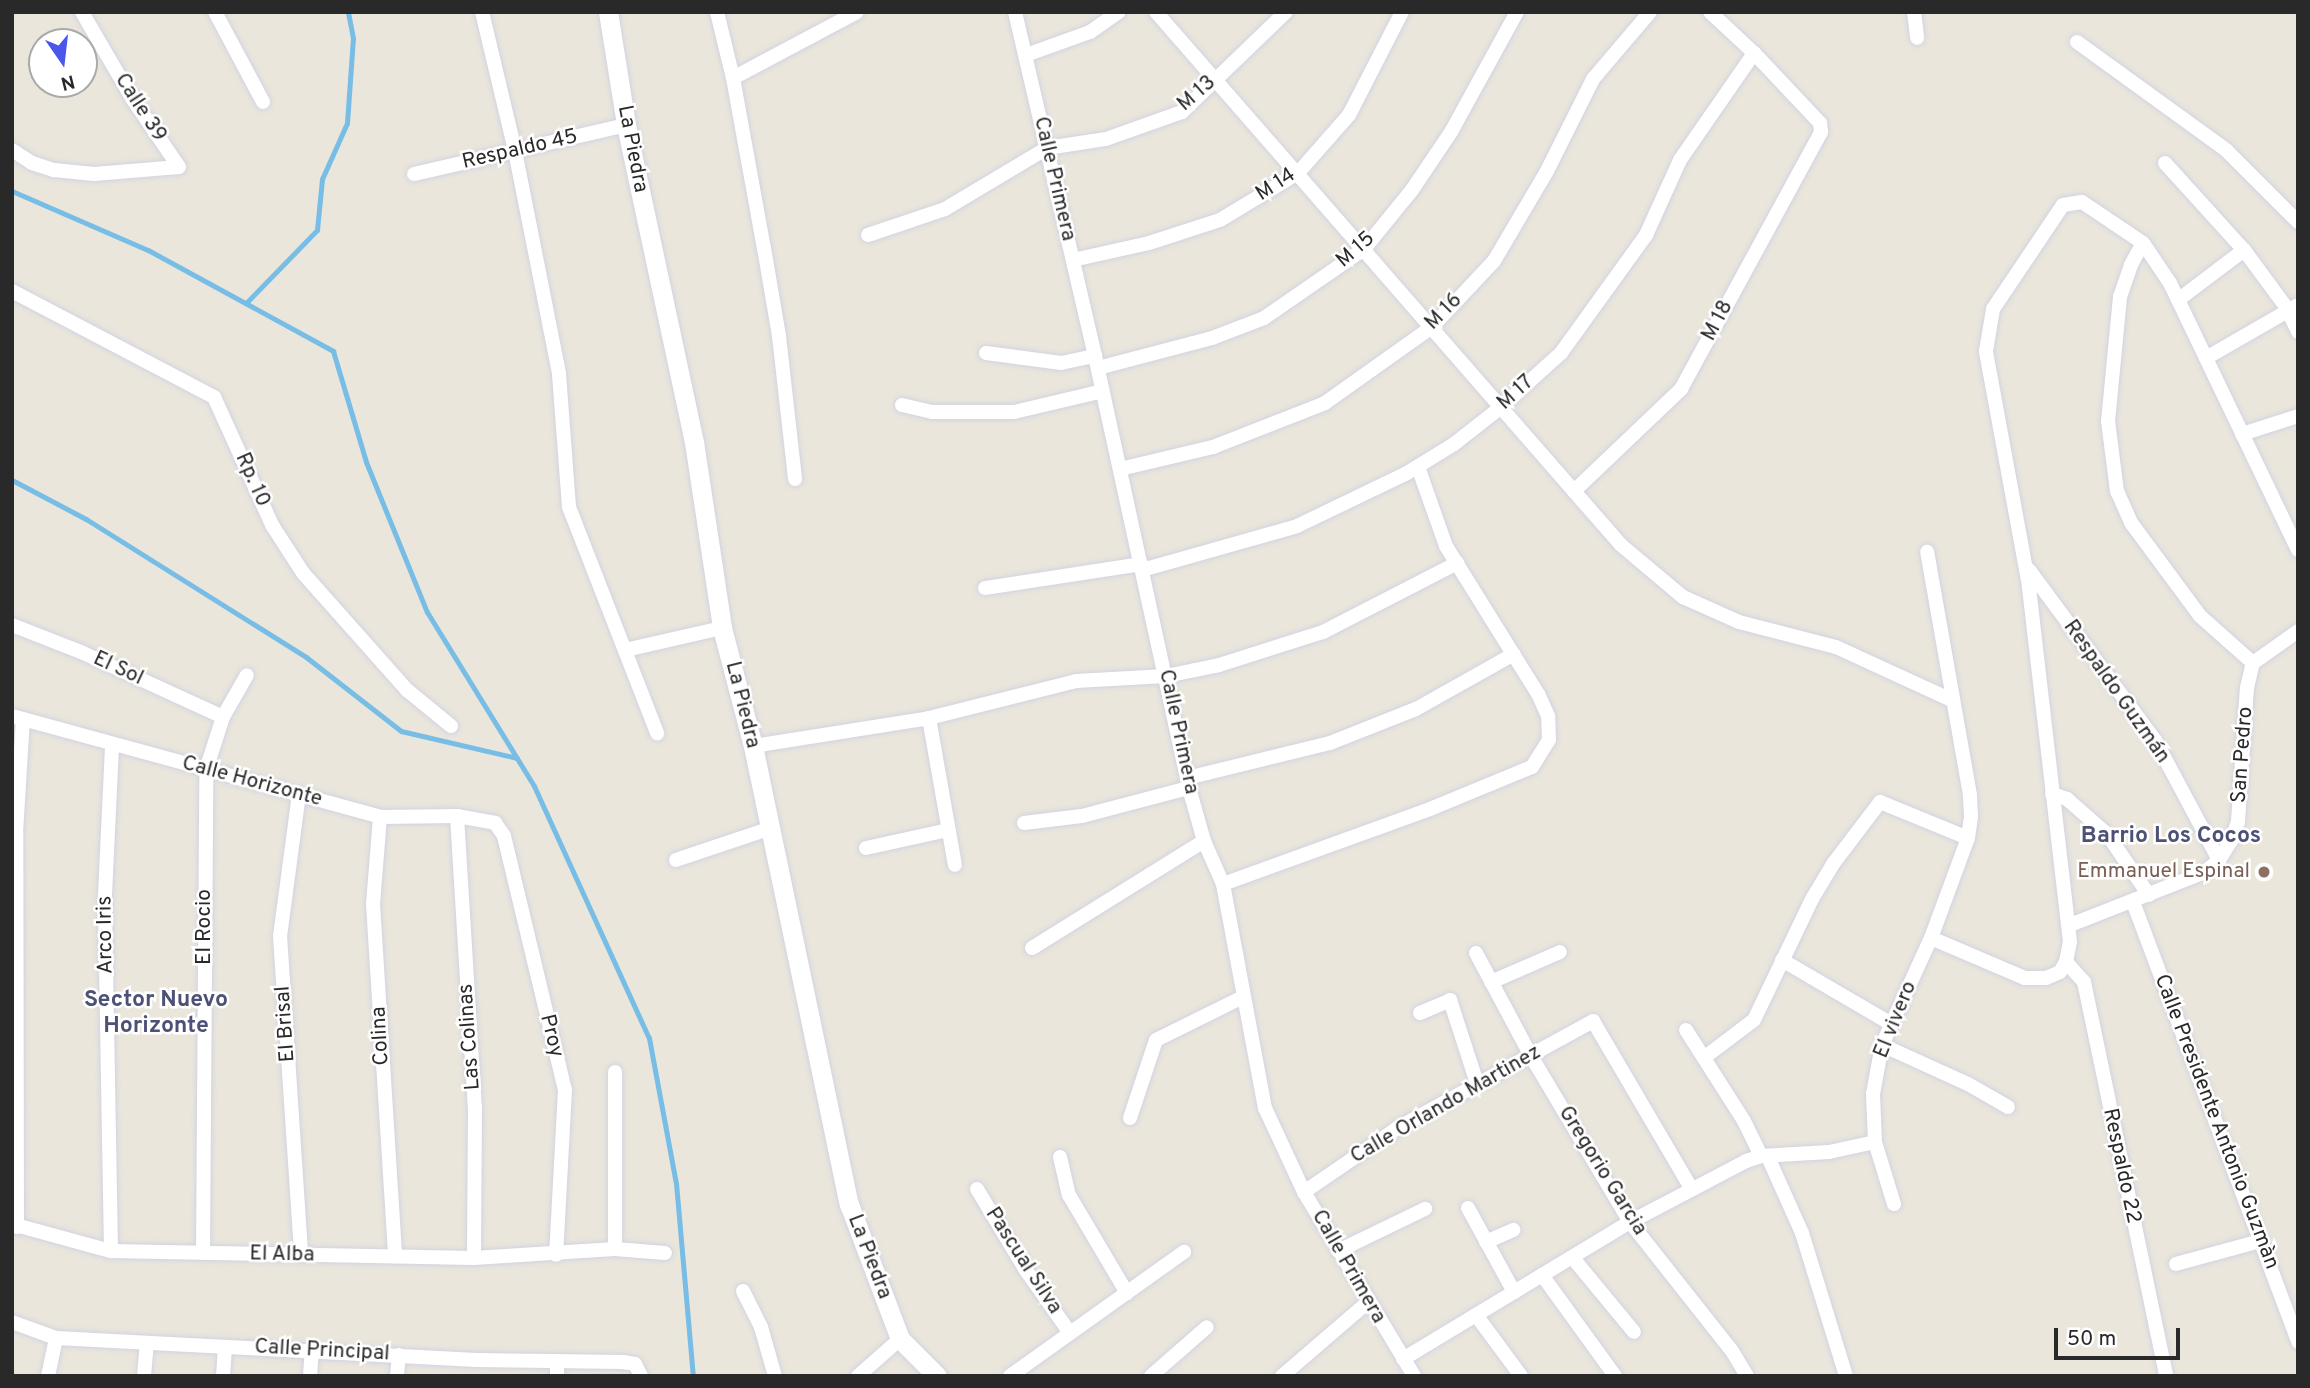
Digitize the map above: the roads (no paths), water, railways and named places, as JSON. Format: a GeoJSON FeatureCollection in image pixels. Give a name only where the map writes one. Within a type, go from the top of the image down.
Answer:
{"type":"FeatureCollection","features":[{"type":"Feature","properties":{"kind":"street","name":"Calle 39"},"geometry":{"type":"LineString","coordinates":[[12,150],[32,163],[54,170],[94,174],[179,167],[132,99],[82,12]]}},
{"type":"Feature","properties":{"kind":"street"},"geometry":{"type":"LineString","coordinates":[[215,12],[263,102]]}},
{"type":"Feature","properties":{"kind":"street"},"geometry":{"type":"LineString","coordinates":[[482,12],[515,151],[559,374],[569,507],[657,733]]}},
{"type":"Feature","properties":{"kind":"street","name":"La Piedra"},"geometry":{"type":"LineString","coordinates":[[608,12],[626,125],[694,442],[722,628],[753,746],[768,829],[849,1204],[901,1339],[937,1376]]}},
{"type":"Feature","properties":{"kind":"street"},"geometry":{"type":"LineString","coordinates":[[717,12],[733,78],[779,336],[795,479]]}},
{"type":"Feature","properties":{"kind":"street"},"geometry":{"type":"LineString","coordinates":[[733,78],[857,12]]}},
{"type":"Feature","properties":{"kind":"street","name":"Calle Primera"},"geometry":{"type":"LineString","coordinates":[[1015,12],[1097,362],[1188,783],[1204,841],[1223,884],[1265,1108],[1304,1192],[1414,1376]]}},
{"type":"Feature","properties":{"kind":"street"},"geometry":{"type":"LineString","coordinates":[[1026,55],[1090,32],[1119,12]]}},
{"type":"Feature","properties":{"kind":"street"},"geometry":{"type":"LineString","coordinates":[[1156,12],[1621,545],[1683,597],[1739,621],[1836,647],[1952,700]]}},
{"type":"Feature","properties":{"kind":"street","name":"M 13"},"geometry":{"type":"LineString","coordinates":[[1047,148],[1106,139],[1182,112],[1286,12]]}},
{"type":"Feature","properties":{"kind":"street","name":"M 14"},"geometry":{"type":"LineString","coordinates":[[1073,260],[1149,243],[1220,220],[1298,173],[1349,115],[1402,12]]}},
{"type":"Feature","properties":{"kind":"street","name":"M 15"},"geometry":{"type":"LineString","coordinates":[[986,353],[1061,363],[1097,362],[1212,338],[1264,318],[1364,249],[1412,190],[1451,132],[1517,12]]}},
{"type":"Feature","properties":{"kind":"street","name":"M 16"},"geometry":{"type":"LineString","coordinates":[[1120,470],[1213,447],[1325,403],[1432,327],[1494,261],[1547,171],[1593,79],[1650,12]]}},
{"type":"Feature","properties":{"kind":"street"},"geometry":{"type":"LineString","coordinates":[[1710,12],[1754,53]]}},
{"type":"Feature","properties":{"kind":"street"},"geometry":{"type":"LineString","coordinates":[[1914,12],[1917,38]]}},
{"type":"Feature","properties":{"kind":"street"},"geometry":{"type":"LineString","coordinates":[[2077,42],[2226,150],[2298,222]]}},
{"type":"Feature","properties":{"kind":"street","name":"M 18"},"geometry":{"type":"LineString","coordinates":[[1574,491],[1681,389],[1821,132],[1820,123],[1754,53]]}},
{"type":"Feature","properties":{"kind":"street","name":"M 17"},"geometry":{"type":"LineString","coordinates":[[985,588],[1142,567],[1297,526],[1418,467],[1454,444],[1501,407],[1561,353],[1646,235],[1680,160],[1754,53]]}},
{"type":"Feature","properties":{"kind":"street","name":"Respaldo 45"},"geometry":{"type":"LineString","coordinates":[[415,174],[626,125]]}},
{"type":"Feature","properties":{"kind":"street"},"geometry":{"type":"LineString","coordinates":[[868,235],[945,209],[1047,148]]}},
{"type":"Feature","properties":{"kind":"street"},"geometry":{"type":"LineString","coordinates":[[2165,163],[2293,309],[2298,332]]}},
{"type":"Feature","properties":{"kind":"street"},"geometry":{"type":"LineString","coordinates":[[1931,938],[2025,978],[2046,978],[2060,972],[2066,962],[2070,925],[2025,565],[1986,351],[1993,309],[2063,205],[2071,201],[2081,202],[2143,243],[2178,300],[2242,434],[2292,526],[2298,550]]}},
{"type":"Feature","properties":{"kind":"street"},"geometry":{"type":"LineString","coordinates":[[2143,243],[2131,265],[2120,297],[2108,421],[2117,491],[2132,524],[2200,616],[2253,663],[2297,634]]}},
{"type":"Feature","properties":{"kind":"street"},"geometry":{"type":"LineString","coordinates":[[2178,300],[2244,250]]}},
{"type":"Feature","properties":{"kind":"street","name":"Rp. 10"},"geometry":{"type":"LineString","coordinates":[[12,291],[214,397],[272,525],[303,573],[407,690],[451,726]]}},
{"type":"Feature","properties":{"kind":"street"},"geometry":{"type":"LineString","coordinates":[[2206,358],[2293,309]]}},
{"type":"Feature","properties":{"kind":"street"},"geometry":{"type":"LineString","coordinates":[[902,405],[932,411],[1006,413],[1103,391]]}},
{"type":"Feature","properties":{"kind":"street"},"geometry":{"type":"LineString","coordinates":[[2242,434],[2298,416]]}},
{"type":"Feature","properties":{"kind":"street"},"geometry":{"type":"LineString","coordinates":[[1223,884],[1430,809],[1532,767],[1549,740],[1548,716],[1514,654],[1446,546],[1418,467]]}},
{"type":"Feature","properties":{"kind":"street","name":"El vivero"},"geometry":{"type":"LineString","coordinates":[[1894,1204],[1875,1142],[1873,1094],[1881,1045],[1931,938],[1968,838],[1970,795],[1927,552]]}},
{"type":"Feature","properties":{"kind":"street"},"geometry":{"type":"LineString","coordinates":[[753,746],[929,718],[1076,681],[1166,676],[1219,665],[1323,632],[1457,563]]}},
{"type":"Feature","properties":{"kind":"street","name":"Respaldo Guzmán"},"geometry":{"type":"LineString","coordinates":[[2025,565],[2155,740],[2219,860]]}},
{"type":"Feature","properties":{"kind":"street","name":"El Sol"},"geometry":{"type":"LineString","coordinates":[[12,625],[81,652],[223,717]]}},
{"type":"Feature","properties":{"kind":"street"},"geometry":{"type":"LineString","coordinates":[[625,650],[722,628]]}},
{"type":"Feature","properties":{"kind":"street"},"geometry":{"type":"LineString","coordinates":[[1024,823],[1083,816],[1330,743],[1416,709],[1514,654]]}},
{"type":"Feature","properties":{"kind":"street","name":"San Pedro"},"geometry":{"type":"LineString","coordinates":[[2219,860],[2231,841],[2238,822],[2247,688],[2253,663]]}},
{"type":"Feature","properties":{"kind":"street","name":"El Rocio"},"geometry":{"type":"LineString","coordinates":[[203,1253],[206,769],[223,717],[247,675]]}},
{"type":"Feature","properties":{"kind":"street"},"geometry":{"type":"LineString","coordinates":[[15,1226],[17,717]]}},
{"type":"Feature","properties":{"kind":"street","name":"Calle Horizonte"},"geometry":{"type":"LineString","coordinates":[[17,717],[380,817],[457,816],[495,823]]}},
{"type":"Feature","properties":{"kind":"street"},"geometry":{"type":"LineString","coordinates":[[929,718],[955,865]]}},
{"type":"Feature","properties":{"kind":"street","name":"Arco Iris"},"geometry":{"type":"LineString","coordinates":[[111,1251],[105,895],[112,745]]}},
{"type":"Feature","properties":{"kind":"street","name":"El Brisal"},"geometry":{"type":"LineString","coordinates":[[299,794],[280,936],[301,1255]]}},
{"type":"Feature","properties":{"kind":"street"},"geometry":{"type":"LineString","coordinates":[[2052,794],[2067,799],[2107,834],[2149,895]]}},
{"type":"Feature","properties":{"kind":"street"},"geometry":{"type":"LineString","coordinates":[[1704,1057],[1754,1020],[1828,873],[1880,802],[1968,838]]}},
{"type":"Feature","properties":{"kind":"street","name":"Las Colinas"},"geometry":{"type":"LineString","coordinates":[[457,816],[475,1107],[474,1258]]}},
{"type":"Feature","properties":{"kind":"street","name":"Colina"},"geometry":{"type":"LineString","coordinates":[[380,817],[373,904],[395,1256]]}},
{"type":"Feature","properties":{"kind":"street","name":"Proy"},"geometry":{"type":"LineString","coordinates":[[495,823],[504,836],[565,1090],[556,1255]]}},
{"type":"Feature","properties":{"kind":"street"},"geometry":{"type":"LineString","coordinates":[[676,860],[768,829]]}},
{"type":"Feature","properties":{"kind":"street"},"geometry":{"type":"LineString","coordinates":[[866,848],[948,830]]}},
{"type":"Feature","properties":{"kind":"street"},"geometry":{"type":"LineString","coordinates":[[1032,948],[1204,841]]}},
{"type":"Feature","properties":{"kind":"street"},"geometry":{"type":"LineString","coordinates":[[2070,925],[2205,872],[2219,860]]}},
{"type":"Feature","properties":{"kind":"street","name":"Calle Presidente Antonio Guzmàn"},"geometry":{"type":"LineString","coordinates":[[2133,902],[2298,1342]]}},
{"type":"Feature","properties":{"kind":"street"},"geometry":{"type":"LineString","coordinates":[[1491,982],[1560,952]]}},
{"type":"Feature","properties":{"kind":"street","name":"Gregorio Garcia"},"geometry":{"type":"LineString","coordinates":[[1476,953],[1531,1056],[1630,1222],[1732,1351],[1747,1376]]}},
{"type":"Feature","properties":{"kind":"street"},"geometry":{"type":"LineString","coordinates":[[1782,960],[1890,1023]]}},
{"type":"Feature","properties":{"kind":"street","name":"Respaldo 22"},"geometry":{"type":"LineString","coordinates":[[2066,962],[2084,982],[2166,1376]]}},
{"type":"Feature","properties":{"kind":"street"},"geometry":{"type":"LineString","coordinates":[[1130,1118],[1156,1040],[1243,998]]}},
{"type":"Feature","properties":{"kind":"street"},"geometry":{"type":"LineString","coordinates":[[1420,1013],[1450,1000],[1477,1083]]}},
{"type":"Feature","properties":{"kind":"street","name":"Calle Orlando Martinez"},"geometry":{"type":"LineString","coordinates":[[1304,1192],[1396,1129],[1590,1021],[1596,1023],[1691,1188]]}},
{"type":"Feature","properties":{"kind":"street"},"geometry":{"type":"LineString","coordinates":[[1686,1030],[1744,1121],[1802,1233],[1846,1376]]}},
{"type":"Feature","properties":{"kind":"street"},"geometry":{"type":"LineString","coordinates":[[1881,1045],[1968,1084],[2008,1107]]}},
{"type":"Feature","properties":{"kind":"street"},"geometry":{"type":"LineString","coordinates":[[615,1072],[615,1250]]}},
{"type":"Feature","properties":{"kind":"street"},"geometry":{"type":"LineString","coordinates":[[1403,1359],[1691,1188],[1764,1157],[1829,1152],[1875,1142]]}},
{"type":"Feature","properties":{"kind":"street"},"geometry":{"type":"LineString","coordinates":[[1060,1157],[1069,1195],[1127,1293]]}},
{"type":"Feature","properties":{"kind":"street","name":"Pascual Silva"},"geometry":{"type":"LineString","coordinates":[[977,1189],[1025,1269],[1070,1333]]}},
{"type":"Feature","properties":{"kind":"street"},"geometry":{"type":"LineString","coordinates":[[1468,1208],[1514,1292]]}},
{"type":"Feature","properties":{"kind":"street"},"geometry":{"type":"LineString","coordinates":[[1338,1251],[1425,1209]]}},
{"type":"Feature","properties":{"kind":"street","name":"El Alba"},"geometry":{"type":"LineString","coordinates":[[15,1226],[111,1251],[474,1258],[615,1250],[665,1252]]}},
{"type":"Feature","properties":{"kind":"street"},"geometry":{"type":"LineString","coordinates":[[1486,1242],[1513,1230]]}},
{"type":"Feature","properties":{"kind":"street"},"geometry":{"type":"LineString","coordinates":[[2176,1264],[2260,1241]]}},
{"type":"Feature","properties":{"kind":"street"},"geometry":{"type":"LineString","coordinates":[[1010,1376],[1184,1252]]}},
{"type":"Feature","properties":{"kind":"street"},"geometry":{"type":"LineString","coordinates":[[1572,1257],[1634,1332]]}},
{"type":"Feature","properties":{"kind":"street"},"geometry":{"type":"LineString","coordinates":[[1542,1275],[1615,1376]]}},
{"type":"Feature","properties":{"kind":"street"},"geometry":{"type":"LineString","coordinates":[[743,1291],[761,1327],[775,1376]]}},
{"type":"Feature","properties":{"kind":"street"},"geometry":{"type":"LineString","coordinates":[[1282,1376],[1368,1302]]}},
{"type":"Feature","properties":{"kind":"street"},"geometry":{"type":"LineString","coordinates":[[1476,1315],[1521,1376]]}},
{"type":"Feature","properties":{"kind":"street","name":"Calle Principal"},"geometry":{"type":"LineString","coordinates":[[12,1322],[56,1338],[399,1355],[557,1368],[638,1370]]}},
{"type":"Feature","properties":{"kind":"street"},"geometry":{"type":"LineString","coordinates":[[1151,1376],[1207,1327]]}},
{"type":"Feature","properties":{"kind":"street"},"geometry":{"type":"LineString","coordinates":[[48,1376],[56,1338]]}},
{"type":"Feature","properties":{"kind":"street"},"geometry":{"type":"LineString","coordinates":[[858,1376],[901,1339]]}},
{"type":"Feature","properties":{"kind":"street"},"geometry":{"type":"LineString","coordinates":[[144,1376],[147,1342]]}},
{"type":"Feature","properties":{"kind":"street"},"geometry":{"type":"LineString","coordinates":[[223,1376],[225,1347]]}},
{"type":"Feature","properties":{"kind":"street"},"geometry":{"type":"LineString","coordinates":[[310,1376],[312,1350]]}},
{"type":"Feature","properties":{"kind":"street"},"geometry":{"type":"LineString","coordinates":[[397,1376],[399,1355]]}},
{"type":"Feature","properties":{"kind":"street"},"geometry":{"type":"LineString","coordinates":[[476,1360],[476,1376]]}},
{"type":"Feature","properties":{"kind":"waterway"},"geometry":{"type":"LineString","coordinates":[[246,303],[317,230],[322,179],[347,123],[353,38],[348,12]]}},
{"type":"Feature","properties":{"kind":"waterway"},"geometry":{"type":"LineString","coordinates":[[12,191],[148,250],[333,351],[366,462],[427,612],[534,786],[649,1038],[676,1183],[693,1376]]}},
{"type":"Feature","properties":{"kind":"waterway"},"geometry":{"type":"LineString","coordinates":[[12,480],[86,519],[306,657],[401,731],[517,758]]}},
{"type":"Feature","properties":{"kind":"place","name":"Emmanuel Espinal"},"geometry":{"type":"Point","coordinates":[2264,872]}},
{"type":"Feature","properties":{"kind":"district","name":"Barrio Los Cocos"},"geometry":{"type":"Point","coordinates":[2171,837]}},
{"type":"Feature","properties":{"kind":"district","name":"Sector Nuevo Horizonte"},"geometry":{"type":"Point","coordinates":[156,1014]}}]}
